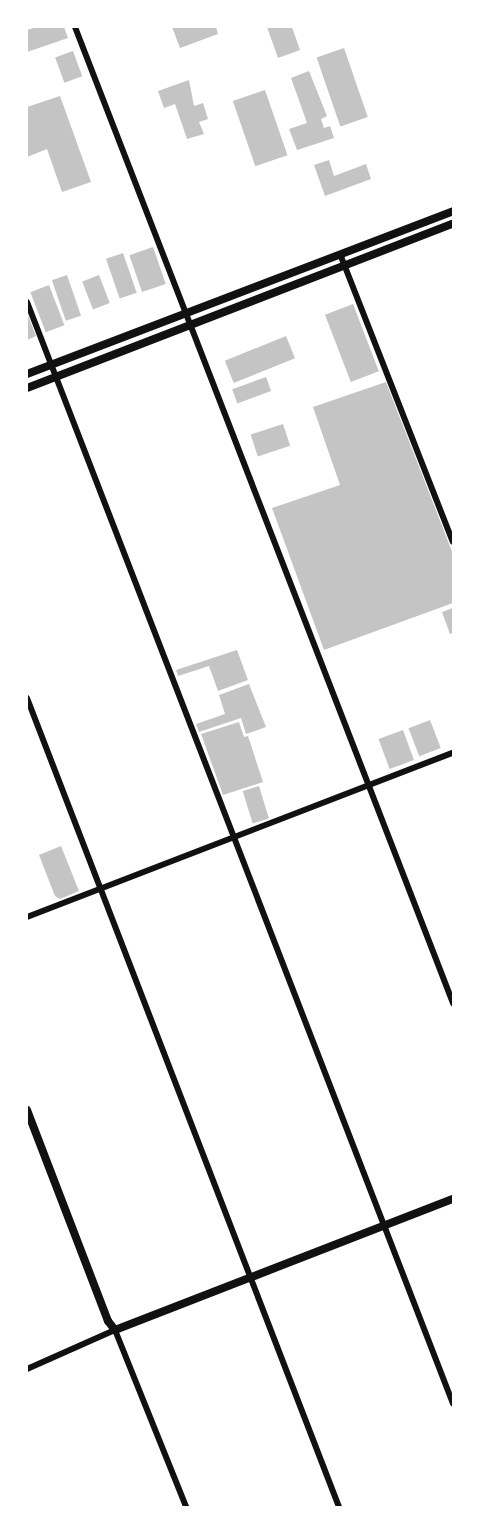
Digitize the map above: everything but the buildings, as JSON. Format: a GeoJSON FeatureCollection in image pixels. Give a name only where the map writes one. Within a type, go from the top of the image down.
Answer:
{"type":"FeatureCollection","features":[{"type":"Feature","properties":{"kind":"main road"},"geometry":{"type":"LineString","coordinates":[[27,374],[453,211]]}},
{"type":"Feature","properties":{"kind":"main road"},"geometry":{"type":"LineString","coordinates":[[27,388],[453,224]]}},
{"type":"Feature","properties":{"kind":"street"},"geometry":{"type":"LineString","coordinates":[[75,27],[453,1003]]}},
{"type":"Feature","properties":{"kind":"street"},"geometry":{"type":"LineString","coordinates":[[340,254],[453,542]]}},
{"type":"Feature","properties":{"kind":"street"},"geometry":{"type":"LineString","coordinates":[[27,302],[453,1404]]}},
{"type":"Feature","properties":{"kind":"street"},"geometry":{"type":"LineString","coordinates":[[27,698],[339,1507]]}},
{"type":"Feature","properties":{"kind":"street"},"geometry":{"type":"LineString","coordinates":[[27,917],[453,753]]}},
{"type":"Feature","properties":{"kind":"street"},"geometry":{"type":"LineString","coordinates":[[27,1110],[108,1321],[115,1330],[186,1507]]}},
{"type":"Feature","properties":{"kind":"street"},"geometry":{"type":"LineString","coordinates":[[27,1369],[115,1330],[453,1199]]}}]}
